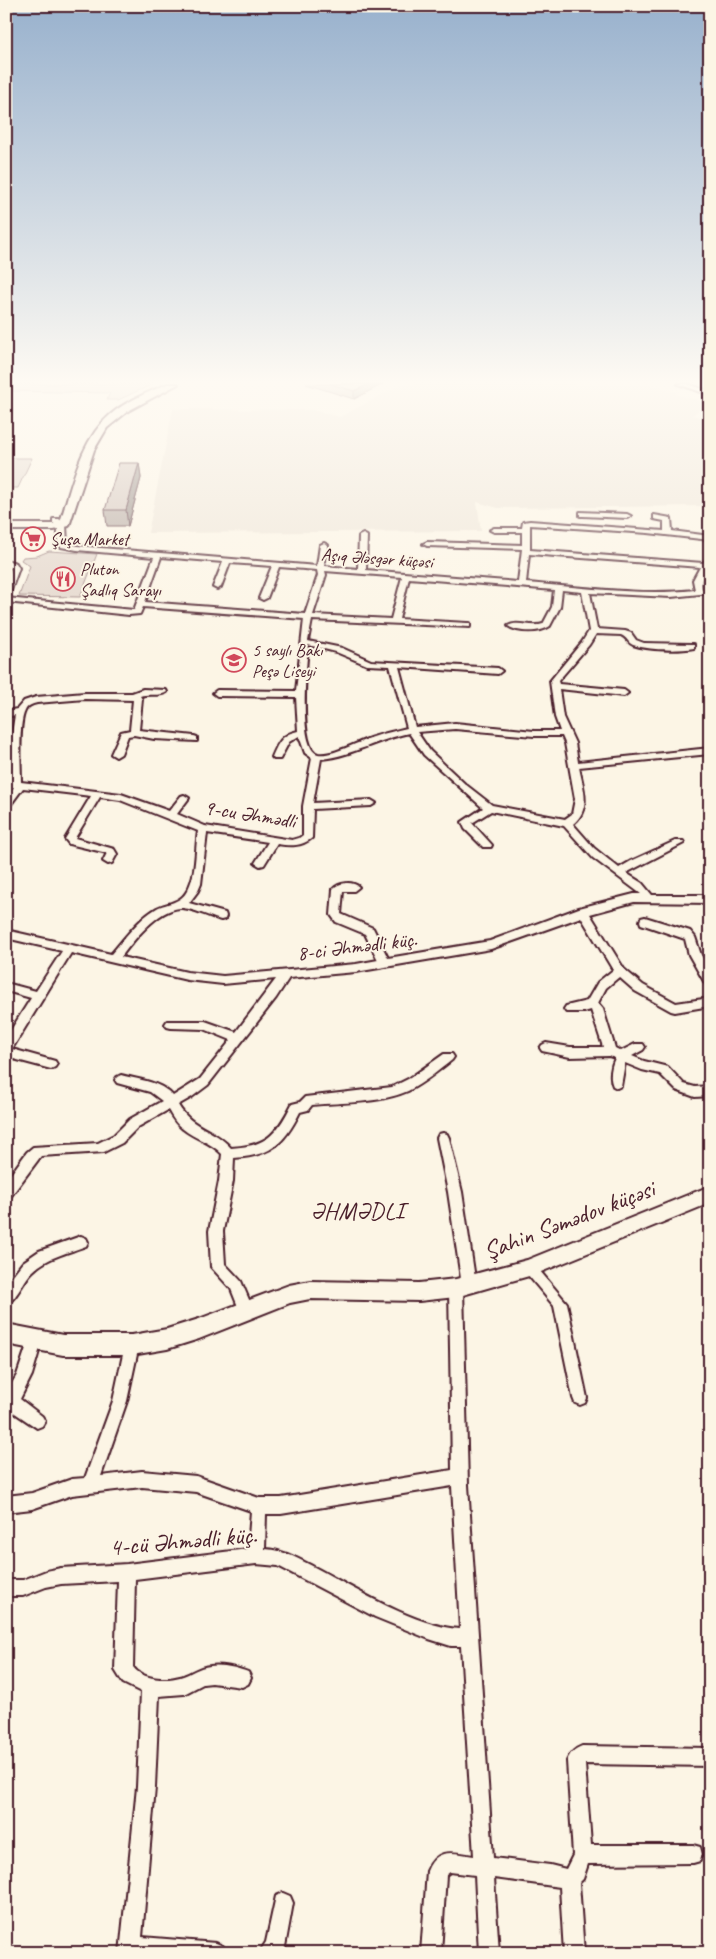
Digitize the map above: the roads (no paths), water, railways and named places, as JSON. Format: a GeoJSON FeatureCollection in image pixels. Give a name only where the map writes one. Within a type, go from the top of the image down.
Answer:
{"type":"FeatureCollection","features":[{"type":"Feature","properties":{"kind":"main road"},"geometry":{"type":"LineString","coordinates":[[7,526],[57,523],[68,519],[81,475]]}},
{"type":"Feature","properties":{"kind":"main road","name":"Şahin Səmədov küçəsi"},"geometry":{"type":"LineString","coordinates":[[6,1334],[63,1345],[132,1345],[166,1339],[199,1329],[289,1294],[310,1290],[419,1292],[463,1286],[529,1268],[710,1194]]}},
{"type":"Feature","properties":{"kind":"street"},"geometry":{"type":"LineString","coordinates":[[583,514],[627,516]]}},
{"type":"Feature","properties":{"kind":"street"},"geometry":{"type":"LineString","coordinates":[[605,515],[606,528]]}},
{"type":"Feature","properties":{"kind":"street"},"geometry":{"type":"LineString","coordinates":[[657,517],[668,520],[668,533]]}},
{"type":"Feature","properties":{"kind":"street","name":"Aşıq Ələsgər küçəsi"},"geometry":{"type":"LineString","coordinates":[[57,523],[62,542],[66,546],[158,556],[586,590],[671,595],[710,591]]}},
{"type":"Feature","properties":{"kind":"street"},"geometry":{"type":"LineString","coordinates":[[522,584],[526,549],[526,524],[530,523],[710,538]]}},
{"type":"Feature","properties":{"kind":"street"},"geometry":{"type":"LineString","coordinates":[[494,530],[526,530]]}},
{"type":"Feature","properties":{"kind":"street"},"geometry":{"type":"LineString","coordinates":[[362,571],[363,536]]}},
{"type":"Feature","properties":{"kind":"street"},"geometry":{"type":"LineString","coordinates":[[427,544],[707,561],[697,580],[698,592]]}},
{"type":"Feature","properties":{"kind":"street"},"geometry":{"type":"LineString","coordinates":[[324,545],[320,561],[322,569],[320,582],[308,616],[300,694],[303,733],[310,753],[317,757],[339,754],[373,740],[412,731],[455,726],[544,734],[566,733]]}},
{"type":"Feature","properties":{"kind":"street"},"geometry":{"type":"LineString","coordinates":[[6,600],[129,613],[137,612],[158,556]]}},
{"type":"Feature","properties":{"kind":"street"},"geometry":{"type":"LineString","coordinates":[[218,587],[227,561]]}},
{"type":"Feature","properties":{"kind":"street"},"geometry":{"type":"LineString","coordinates":[[6,562],[15,568],[6,593]]}},
{"type":"Feature","properties":{"kind":"street"},"geometry":{"type":"LineString","coordinates":[[263,598],[276,565]]}},
{"type":"Feature","properties":{"kind":"street"},"geometry":{"type":"LineString","coordinates":[[395,620],[406,575]]}},
{"type":"Feature","properties":{"kind":"street"},"geometry":{"type":"LineString","coordinates":[[512,626],[536,629],[546,626],[556,607],[558,588]]}},
{"type":"Feature","properties":{"kind":"street"},"geometry":{"type":"LineString","coordinates":[[394,664],[412,731],[427,753],[462,786],[489,808],[567,822],[578,815],[580,806],[570,743],[559,717],[554,681],[586,643],[593,631],[586,590]]}},
{"type":"Feature","properties":{"kind":"street"},"geometry":{"type":"LineString","coordinates":[[141,604],[308,616],[467,624]]}},
{"type":"Feature","properties":{"kind":"street"},"geometry":{"type":"LineString","coordinates":[[593,631],[622,633],[633,642],[644,645],[691,646]]}},
{"type":"Feature","properties":{"kind":"street"},"geometry":{"type":"LineString","coordinates":[[304,642],[339,650],[370,663],[498,671]]}},
{"type":"Feature","properties":{"kind":"street"},"geometry":{"type":"LineString","coordinates":[[554,686],[624,693]]}},
{"type":"Feature","properties":{"kind":"street"},"geometry":{"type":"LineString","coordinates":[[6,805],[14,785],[11,739],[20,711],[27,703],[41,699],[85,696],[133,696],[143,692],[163,692]]}},
{"type":"Feature","properties":{"kind":"street"},"geometry":{"type":"LineString","coordinates":[[217,694],[300,694]]}},
{"type":"Feature","properties":{"kind":"street"},"geometry":{"type":"LineString","coordinates":[[133,696],[138,699],[134,732]]}},
{"type":"Feature","properties":{"kind":"street"},"geometry":{"type":"LineString","coordinates":[[6,714],[20,711]]}},
{"type":"Feature","properties":{"kind":"street"},"geometry":{"type":"LineString","coordinates":[[116,754],[124,734],[134,732],[154,736],[194,738]]}},
{"type":"Feature","properties":{"kind":"street"},"geometry":{"type":"LineString","coordinates":[[277,757],[286,737],[292,734],[303,733]]}},
{"type":"Feature","properties":{"kind":"street"},"geometry":{"type":"LineString","coordinates":[[573,765],[710,751]]}},
{"type":"Feature","properties":{"kind":"street","name":"9-cu Əhmədli"},"geometry":{"type":"LineString","coordinates":[[14,785],[98,793],[135,801],[171,814],[203,829],[292,843],[302,841],[308,836],[308,806],[317,757]]}},
{"type":"Feature","properties":{"kind":"street"},"geometry":{"type":"LineString","coordinates":[[98,793],[70,839],[73,842],[110,851],[112,854],[108,861]]}},
{"type":"Feature","properties":{"kind":"street"},"geometry":{"type":"LineString","coordinates":[[171,814],[184,798]]}},
{"type":"Feature","properties":{"kind":"street"},"geometry":{"type":"LineString","coordinates":[[308,806],[372,802]]}},
{"type":"Feature","properties":{"kind":"street"},"geometry":{"type":"LineString","coordinates":[[487,845],[469,827],[467,822],[489,808]]}},
{"type":"Feature","properties":{"kind":"street"},"geometry":{"type":"LineString","coordinates":[[567,822],[579,840],[619,873],[642,888],[648,897]]}},
{"type":"Feature","properties":{"kind":"street"},"geometry":{"type":"LineString","coordinates":[[114,958],[139,928],[150,919],[161,911],[181,904],[189,897],[195,886],[203,829]]}},
{"type":"Feature","properties":{"kind":"street"},"geometry":{"type":"LineString","coordinates":[[260,863],[274,840]]}},
{"type":"Feature","properties":{"kind":"street"},"geometry":{"type":"LineString","coordinates":[[619,873],[635,863],[679,843]]}},
{"type":"Feature","properties":{"kind":"street"},"geometry":{"type":"LineString","coordinates":[[354,887],[342,886],[338,889],[336,915],[369,931],[385,963]]}},
{"type":"Feature","properties":{"kind":"street","name":"8-ci Əhmədli küç."},"geometry":{"type":"LineString","coordinates":[[6,934],[204,979],[223,980],[356,968],[491,945],[612,902],[648,897],[710,899]]}},
{"type":"Feature","properties":{"kind":"street"},"geometry":{"type":"LineString","coordinates":[[181,904],[221,916]]}},
{"type":"Feature","properties":{"kind":"street"},"geometry":{"type":"LineString","coordinates":[[584,912],[620,972],[639,988],[670,1006],[680,1008],[710,1002]]}},
{"type":"Feature","properties":{"kind":"street"},"geometry":{"type":"LineString","coordinates":[[645,922],[686,934],[690,937],[695,955],[710,982]]}},
{"type":"Feature","properties":{"kind":"street"},"geometry":{"type":"LineString","coordinates":[[6,1048],[69,948]]}},
{"type":"Feature","properties":{"kind":"street"},"geometry":{"type":"LineString","coordinates":[[570,1009],[584,1008],[592,1004],[602,983],[620,972]]}},
{"type":"Feature","properties":{"kind":"street"},"geometry":{"type":"LineString","coordinates":[[6,1192],[32,1156],[38,1151],[100,1148],[118,1139],[134,1123],[188,1094],[204,1082],[281,983],[286,973]]}},
{"type":"Feature","properties":{"kind":"street"},"geometry":{"type":"LineString","coordinates":[[6,987],[39,996]]}},
{"type":"Feature","properties":{"kind":"street"},"geometry":{"type":"LineString","coordinates":[[592,1004],[597,1010],[616,1053],[617,1083]]}},
{"type":"Feature","properties":{"kind":"street"},"geometry":{"type":"LineString","coordinates":[[171,1024],[204,1025],[239,1038]]}},
{"type":"Feature","properties":{"kind":"street"},"geometry":{"type":"LineString","coordinates":[[546,1048],[570,1052],[616,1053],[639,1047]]}},
{"type":"Feature","properties":{"kind":"street"},"geometry":{"type":"LineString","coordinates":[[6,1052],[51,1064]]}},
{"type":"Feature","properties":{"kind":"street"},"geometry":{"type":"LineString","coordinates":[[616,1053],[642,1065],[664,1070],[680,1087],[695,1092],[710,1091]]}},
{"type":"Feature","properties":{"kind":"street"},"geometry":{"type":"LineString","coordinates":[[228,1153],[250,1152],[267,1148],[276,1142],[296,1108],[304,1106],[309,1100],[349,1097],[401,1089],[448,1057]]}},
{"type":"Feature","properties":{"kind":"street"},"geometry":{"type":"LineString","coordinates":[[121,1080],[158,1091],[167,1097],[175,1113],[185,1124],[220,1144],[228,1153],[226,1181],[216,1231],[218,1267],[236,1285],[246,1310]]}},
{"type":"Feature","properties":{"kind":"street"},"geometry":{"type":"LineString","coordinates":[[443,1138],[455,1192],[463,1286],[460,1477],[468,1638],[489,1953]]}},
{"type":"Feature","properties":{"kind":"street"},"geometry":{"type":"LineString","coordinates":[[6,1298],[17,1278],[27,1266],[49,1253],[81,1242]]}},
{"type":"Feature","properties":{"kind":"street"},"geometry":{"type":"LineString","coordinates":[[529,1268],[560,1303],[580,1398]]}},
{"type":"Feature","properties":{"kind":"street"},"geometry":{"type":"LineString","coordinates":[[35,1341],[19,1388],[8,1402],[37,1421]]}},
{"type":"Feature","properties":{"kind":"street"},"geometry":{"type":"LineString","coordinates":[[90,1484],[120,1402],[132,1345]]}},
{"type":"Feature","properties":{"kind":"street"},"geometry":{"type":"LineString","coordinates":[[6,1504],[32,1501],[90,1484],[142,1479],[196,1484],[259,1506],[281,1506],[460,1477]]}},
{"type":"Feature","properties":{"kind":"street"},"geometry":{"type":"LineString","coordinates":[[256,1556],[259,1506]]}},
{"type":"Feature","properties":{"kind":"street","name":"4-cü Əhmədli küç."},"geometry":{"type":"LineString","coordinates":[[6,1588],[23,1588],[46,1579],[61,1576],[127,1572],[256,1556],[279,1558],[381,1611],[429,1631],[451,1637],[468,1638]]}},
{"type":"Feature","properties":{"kind":"street"},"geometry":{"type":"LineString","coordinates":[[127,1572],[124,1670],[129,1677],[150,1687],[184,1685],[201,1676],[212,1674],[242,1678]]}},
{"type":"Feature","properties":{"kind":"street"},"geometry":{"type":"LineString","coordinates":[[150,1687],[150,1746],[146,1814],[131,1949],[216,1953]]}},
{"type":"Feature","properties":{"kind":"street"},"geometry":{"type":"LineString","coordinates":[[574,1953],[569,1880],[576,1872],[582,1855],[576,1761],[582,1755],[710,1757]]}},
{"type":"Feature","properties":{"kind":"street"},"geometry":{"type":"LineString","coordinates":[[582,1855],[693,1854]]}},
{"type":"Feature","properties":{"kind":"street"},"geometry":{"type":"LineString","coordinates":[[431,1953],[437,1871],[446,1862],[550,1875],[569,1880]]}},
{"type":"Feature","properties":{"kind":"street"},"geometry":{"type":"LineString","coordinates":[[269,1953],[275,1947],[283,1903]]}},
{"type":"Feature","properties":{"kind":"place","name":"Şuşa Market"},"geometry":{"type":"Point","coordinates":[33,539]}},
{"type":"Feature","properties":{"kind":"place","name":"Pluton Şadlıq Sarayı"},"geometry":{"type":"Point","coordinates":[63,579]}},
{"type":"Feature","properties":{"kind":"place","name":"5 saylı Bakı Peşə Liseyi"},"geometry":{"type":"Point","coordinates":[234,660]}},
{"type":"Feature","properties":{"kind":"district","name":"ƏHMƏDLI"},"geometry":{"type":"Point","coordinates":[358,1211]}}]}
